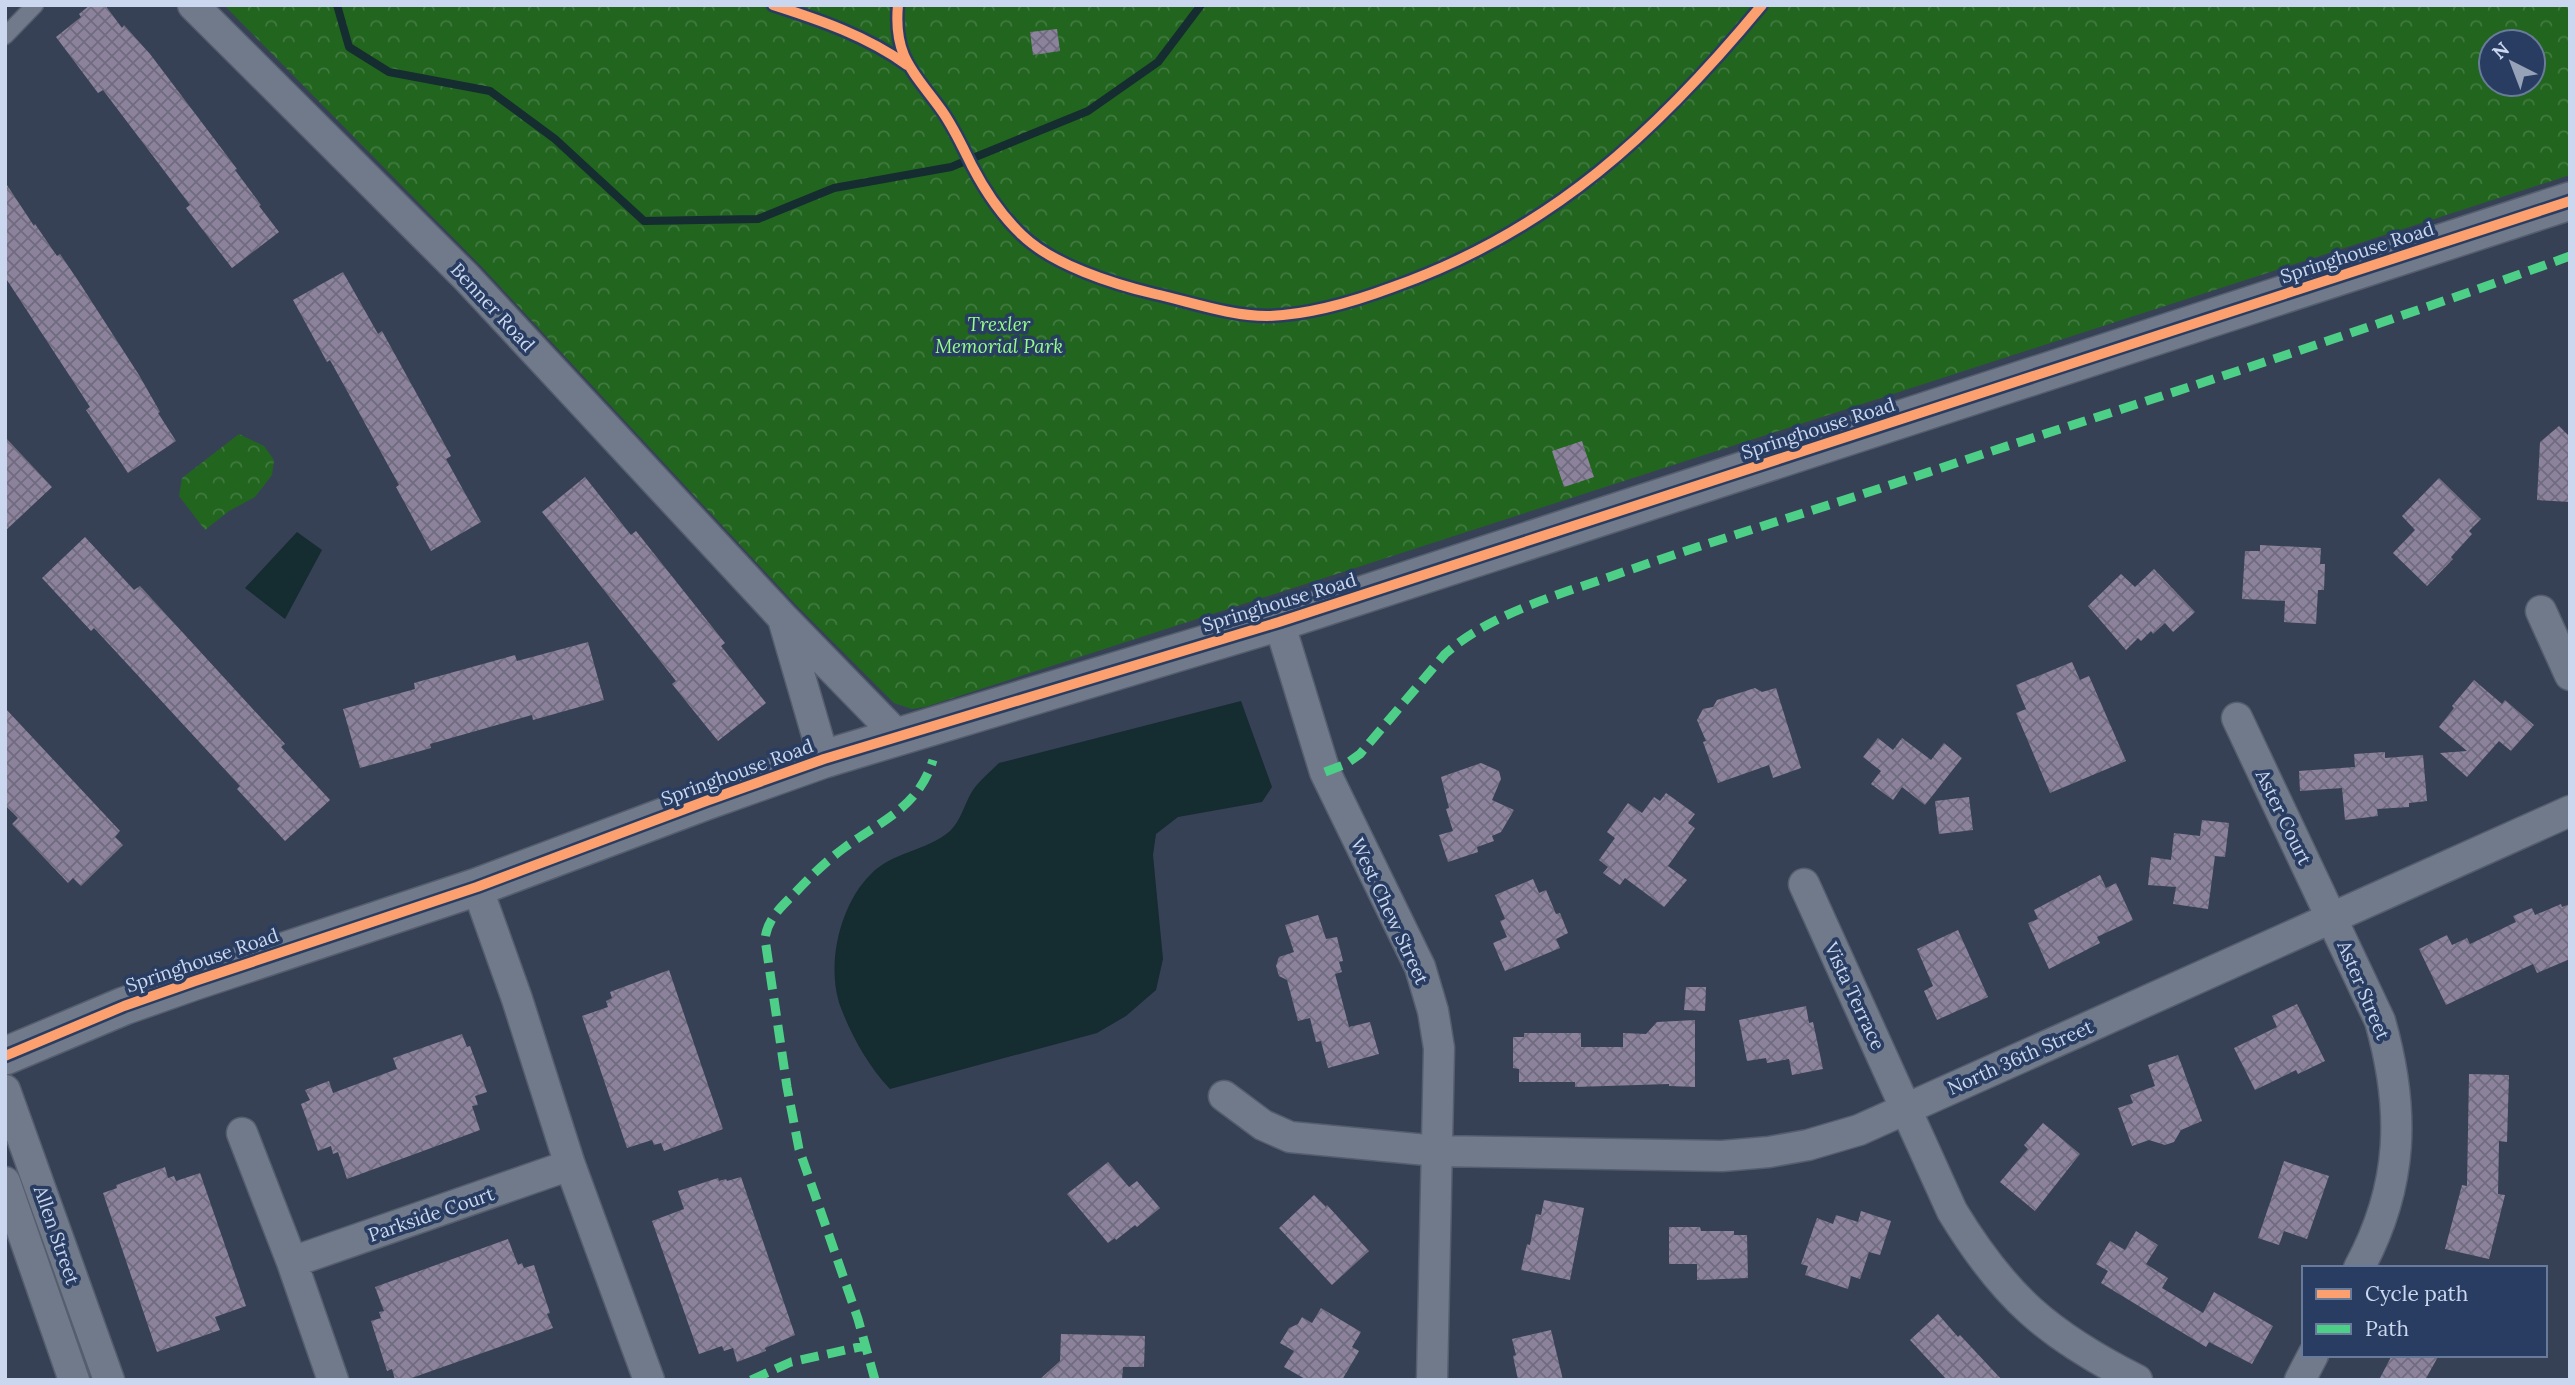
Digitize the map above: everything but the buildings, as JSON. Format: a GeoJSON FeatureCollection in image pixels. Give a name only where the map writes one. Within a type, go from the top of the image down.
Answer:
{"type":"FeatureCollection","features":[{"type":"Feature","properties":{"kind":"street","name":"Benner Road"},"geometry":{"type":"LineString","coordinates":[[193,5],[466,277],[783,618],[899,737]]}},
{"type":"Feature","properties":{"kind":"street","name":"Springhouse Road"},"geometry":{"type":"LineString","coordinates":[[5,1056],[124,1006],[477,887],[824,759],[1279,622],[2570,201]]}},
{"type":"Feature","properties":{"kind":"street"},"geometry":{"type":"LineString","coordinates":[[2541,611],[2570,675]]}},
{"type":"Feature","properties":{"kind":"street","name":"Benner Road"},"geometry":{"type":"LineString","coordinates":[[783,618],[824,759]]}},
{"type":"Feature","properties":{"kind":"street","name":"West Chew Street"},"geometry":{"type":"LineString","coordinates":[[1279,622],[1325,772],[1420,967],[1430,1000],[1439,1048],[1432,1380]]}},
{"type":"Feature","properties":{"kind":"street","name":"Aster Court"},"geometry":{"type":"LineString","coordinates":[[2236,718],[2332,917]]}},
{"type":"Feature","properties":{"kind":"street","name":"North 36th Street"},"geometry":{"type":"LineString","coordinates":[[1224,1096],[1263,1125],[1290,1137],[1437,1151],[1722,1156],[1808,1145],[1858,1130],[2570,811]]}},
{"type":"Feature","properties":{"kind":"street","name":"Vista Terrace"},"geometry":{"type":"LineString","coordinates":[[1804,884],[1952,1211],[1977,1252],[2007,1289],[2051,1329],[2090,1356],[2137,1380]]}},
{"type":"Feature","properties":{"kind":"street"},"geometry":{"type":"LineString","coordinates":[[477,887],[517,999],[570,1165],[649,1380]]}},
{"type":"Feature","properties":{"kind":"street","name":"Aster Street"},"geometry":{"type":"LineString","coordinates":[[2332,917],[2380,1021],[2391,1061],[2397,1102],[2397,1143],[2393,1174],[2383,1214],[2361,1266]]}},
{"type":"Feature","properties":{"kind":"street","name":"Allen Street"},"geometry":{"type":"LineString","coordinates":[[5,1090],[109,1380]]}},
{"type":"Feature","properties":{"kind":"street"},"geometry":{"type":"LineString","coordinates":[[243,1133],[333,1380]]}},
{"type":"Feature","properties":{"kind":"street","name":"Parkside Court"},"geometry":{"type":"LineString","coordinates":[[292,1262],[570,1165]]}},
{"type":"Feature","properties":{"kind":"street","name":"Allen Street"},"geometry":{"type":"LineString","coordinates":[[5,1182],[74,1380]]}},
{"type":"Feature","properties":{"kind":"street"},"geometry":{"type":"LineString","coordinates":[[2300,1380],[2312,1357]]}},
{"type":"Feature","properties":{"kind":"lane"},"geometry":{"type":"LineString","coordinates":[[5,36],[35,5]]}},
{"type":"Feature","properties":{"kind":"green space","name":"Trexler Memorial Park"},"geometry":{"type":"Polygon","coordinates":[[[224,5],[2570,5],[2570,175],[925,707],[912,709],[894,703],[797,606],[482,267],[224,5]]]}},
{"type":"Feature","properties":{"kind":"green space"},"geometry":{"type":"Polygon","coordinates":[[[239,434],[264,446],[274,460],[272,475],[255,497],[229,511],[205,530],[179,496],[182,478],[239,434]]]}},
{"type":"Feature","properties":{"kind":"shaded area"},"geometry":{"type":"Polygon","coordinates":[[[297,532],[322,550],[285,619],[245,588],[297,532]]]}},
{"type":"Feature","properties":{"kind":"shaded area"},"geometry":{"type":"Polygon","coordinates":[[[1241,701],[1272,787],[1262,802],[1178,817],[1156,834],[1153,855],[1163,959],[1156,990],[1126,1016],[1097,1033],[890,1089],[868,1061],[850,1030],[836,991],[835,955],[838,936],[851,902],[871,874],[889,861],[931,843],[950,831],[973,790],[999,763],[1241,701]]]}},
{"type":"Feature","properties":{"kind":"waterway"},"geometry":{"type":"LineString","coordinates":[[337,5],[349,47],[389,72],[490,91],[555,139],[644,221],[758,219],[834,188],[951,167],[1088,111],[1158,62],[1201,5]]}},
{"type":"Feature","properties":{"kind":"marked path"},"geometry":{"type":"LineString","coordinates":[[1325,772],[1346,764],[1360,754],[1445,654],[1462,640],[1502,617],[1668,557],[2297,351],[2570,256]]}},
{"type":"Feature","properties":{"kind":"marked path"},"geometry":{"type":"LineString","coordinates":[[875,1380],[858,1319],[799,1149],[765,939],[768,926],[775,915],[817,870],[908,802],[918,790],[933,760]]}},
{"type":"Feature","properties":{"kind":"marked path"},"geometry":{"type":"LineString","coordinates":[[751,1380],[791,1362],[864,1346]]}},
{"type":"Feature","properties":{"kind":"cycle path"},"geometry":{"type":"LineString","coordinates":[[773,5],[859,37],[907,65]]}},
{"type":"Feature","properties":{"kind":"cycle path"},"geometry":{"type":"LineString","coordinates":[[898,5],[899,39],[908,64],[946,118],[988,194],[1007,219],[1035,246],[1084,272],[1138,290],[1239,314],[1267,316],[1331,307],[1393,287],[1450,264],[1503,237],[1552,207],[1641,135],[1682,95],[1762,5]]}},
{"type":"Feature","properties":{"kind":"cycle path"},"geometry":{"type":"LineString","coordinates":[[5,1056],[124,1006],[477,887],[824,759],[1279,622],[2570,201]]}}]}
